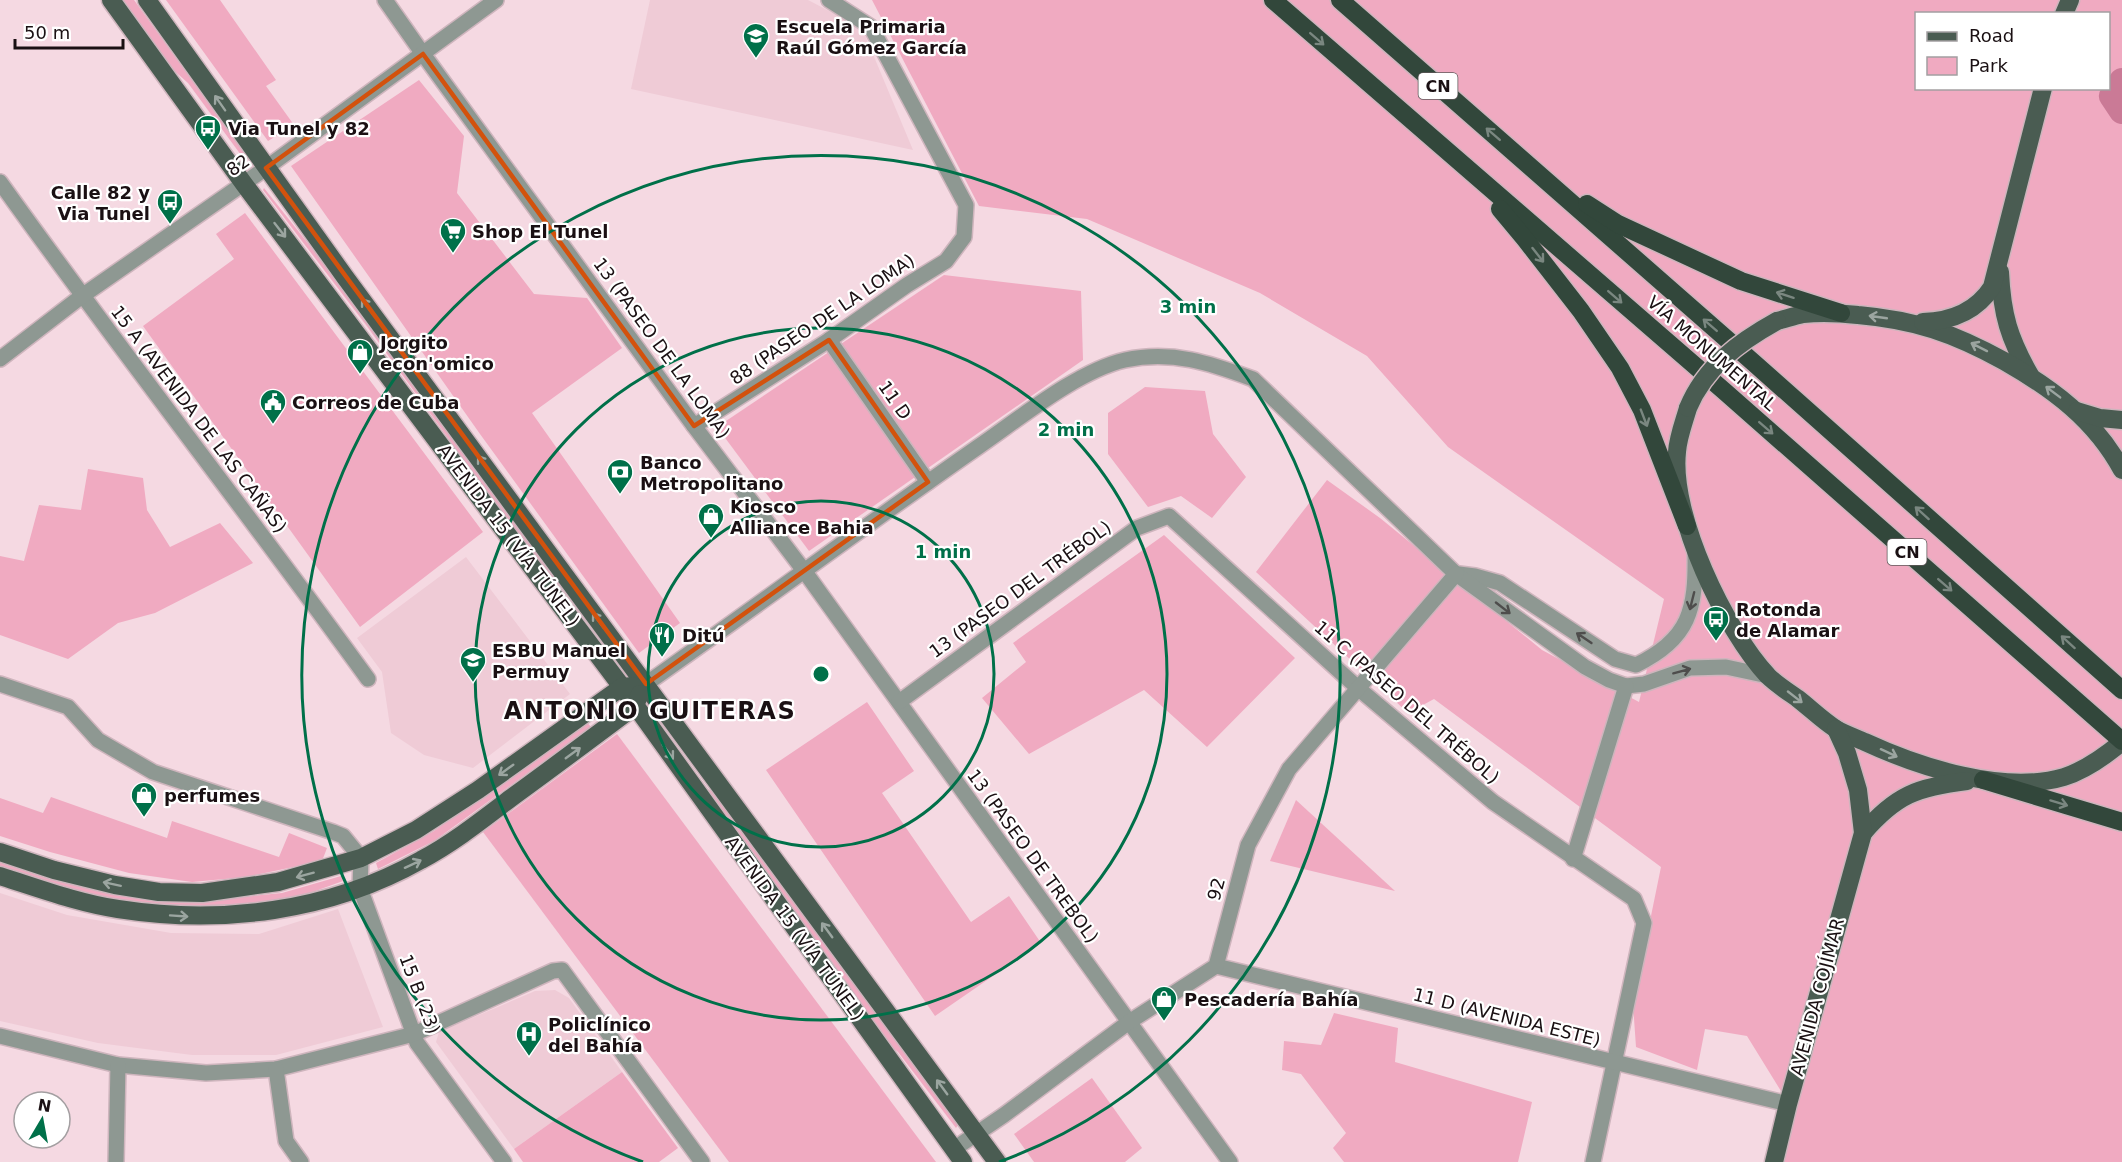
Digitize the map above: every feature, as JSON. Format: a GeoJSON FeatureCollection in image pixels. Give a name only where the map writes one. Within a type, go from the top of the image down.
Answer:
{"type":"FeatureCollection","features":[{"type":"Feature","properties":{"kind":"highway","name":"VÍA MONUMENTAL"},"geometry":{"type":"LineString","coordinates":[[1273,0],[1723,390],[2122,742]]}},
{"type":"Feature","properties":{"kind":"highway","name":"VÍA MONUMENTAL"},"geometry":{"type":"LineString","coordinates":[[1340,0],[2122,690]]}},
{"type":"Feature","properties":{"kind":"highway"},"geometry":{"type":"LineString","coordinates":[[1459,163],[1532,248],[1581,311],[1620,368],[1642,410],[1687,526]]}},
{"type":"Feature","properties":{"kind":"highway"},"geometry":{"type":"LineString","coordinates":[[1537,173],[1618,224],[1676,252],[1741,281],[1841,313]]}},
{"type":"Feature","properties":{"kind":"highway"},"geometry":{"type":"LineString","coordinates":[[1983,780],[2122,822]]}},
{"type":"Feature","properties":{"kind":"main road","name":"AVENIDA 15 (VÍA TÚNEL)"},"geometry":{"type":"LineString","coordinates":[[111,0],[244,184],[622,687],[959,1155]]}},
{"type":"Feature","properties":{"kind":"main road","name":"AVENIDA 15 (VÍA TÚNEL)"},"geometry":{"type":"LineString","coordinates":[[147,0],[266,168],[997,1162]]}},
{"type":"Feature","properties":{"kind":"main road"},"geometry":{"type":"LineString","coordinates":[[1915,323],[1943,321],[1972,308],[1985,298],[1992,287],[2042,90]]}},
{"type":"Feature","properties":{"kind":"main road"},"geometry":{"type":"LineString","coordinates":[[1999,262],[2001,305],[2017,353],[2030,375]]}},
{"type":"Feature","properties":{"kind":"main road"},"geometry":{"type":"LineString","coordinates":[[1983,780],[1899,758],[1836,729],[1768,676],[1734,631],[1713,591],[1687,526],[1677,479],[1677,466],[1679,440],[1688,408],[1699,386],[1713,368],[1752,335],[1777,321],[1803,314],[1841,313],[1915,323],[1981,348],[2030,375],[2076,410],[2110,447],[2122,470]]}},
{"type":"Feature","properties":{"kind":"main road"},"geometry":{"type":"LineString","coordinates":[[2076,410],[2100,418],[2122,420]]}},
{"type":"Feature","properties":{"kind":"main road"},"geometry":{"type":"LineString","coordinates":[[0,852],[54,870],[115,885],[159,892],[192,892],[278,882],[361,858],[416,830],[444,813],[622,687],[646,684]]}},
{"type":"Feature","properties":{"kind":"main road"},"geometry":{"type":"LineString","coordinates":[[0,876],[116,909],[183,917],[222,917],[268,912],[327,898],[360,888],[421,861],[463,834],[635,705],[646,684]]}},
{"type":"Feature","properties":{"kind":"main road"},"geometry":{"type":"LineString","coordinates":[[1836,729],[1847,753],[1858,790],[1863,833]]}},
{"type":"Feature","properties":{"kind":"main road"},"geometry":{"type":"LineString","coordinates":[[1863,833],[1881,813],[1913,792],[1936,785],[1983,780],[2028,782],[2062,777],[2088,767],[2122,742]]}},
{"type":"Feature","properties":{"kind":"main road","name":"AVENIDA COJÍMAR"},"geometry":{"type":"LineString","coordinates":[[1774,1162],[1863,833]]}},
{"type":"Feature","properties":{"kind":"street","name":"13 (PASEO DE LA LOMA)"},"geometry":{"type":"LineString","coordinates":[[385,0],[694,426],[805,572]]}},
{"type":"Feature","properties":{"kind":"street","name":"82"},"geometry":{"type":"LineString","coordinates":[[0,359],[82,296],[244,184],[496,0]]}},
{"type":"Feature","properties":{"kind":"street","name":"88 (PASEO DE LA LOMA)"},"geometry":{"type":"LineString","coordinates":[[694,426],[829,340],[907,285],[946,261],[964,237],[966,205],[871,27],[829,0]]}},
{"type":"Feature","properties":{"kind":"street","name":"15 A (AVENIDA DE LAS CAÑAS)"},"geometry":{"type":"LineString","coordinates":[[0,182],[82,296],[292,574],[368,679]]}},
{"type":"Feature","properties":{"kind":"street","name":"11 D"},"geometry":{"type":"LineString","coordinates":[[829,340],[928,482]]}},
{"type":"Feature","properties":{"kind":"street"},"geometry":{"type":"LineString","coordinates":[[646,684],[928,482],[1096,369],[1126,360],[1178,356],[1211,363],[1253,379],[1456,574],[1585,667],[1626,686],[1644,684],[1690,668],[1726,667],[1768,676]]}},
{"type":"Feature","properties":{"kind":"street","name":"11 C (PASEO DEL TRÉBOL)"},"geometry":{"type":"LineString","coordinates":[[1169,516],[1359,689],[1494,802],[1573,859],[1634,899],[1644,923],[1614,1063]]}},
{"type":"Feature","properties":{"kind":"street","name":"13 (PASEO DEL TRÉBOL)"},"geometry":{"type":"LineString","coordinates":[[898,702],[1137,528],[1169,516]]}},
{"type":"Feature","properties":{"kind":"street"},"geometry":{"type":"LineString","coordinates":[[1456,574],[1475,576],[1500,583],[1615,659],[1636,664],[1656,655],[1678,635],[1689,613],[1695,587],[1695,543]]}},
{"type":"Feature","properties":{"kind":"street","name":"13 (PASEO DE TREBOL)"},"geometry":{"type":"LineString","coordinates":[[805,572],[1230,1162]]}},
{"type":"Feature","properties":{"kind":"street","name":"92"},"geometry":{"type":"LineString","coordinates":[[1216,966],[1248,846],[1289,769],[1456,574]]}},
{"type":"Feature","properties":{"kind":"street"},"geometry":{"type":"LineString","coordinates":[[0,684],[68,706],[98,740],[153,772],[343,836],[361,858],[360,888]]}},
{"type":"Feature","properties":{"kind":"street"},"geometry":{"type":"LineString","coordinates":[[1573,859],[1626,686]]}},
{"type":"Feature","properties":{"kind":"street","name":"15 B (23)"},"geometry":{"type":"LineString","coordinates":[[360,888],[417,1043],[504,1162]]}},
{"type":"Feature","properties":{"kind":"street"},"geometry":{"type":"LineString","coordinates":[[959,1155],[976,1134],[1129,1022],[1216,966]]}},
{"type":"Feature","properties":{"kind":"street","name":"11 D (AVENIDA ESTE)"},"geometry":{"type":"LineString","coordinates":[[1216,966],[1788,1104]]}},
{"type":"Feature","properties":{"kind":"street"},"geometry":{"type":"LineString","coordinates":[[0,1036],[118,1065],[206,1073],[276,1069],[414,1034],[553,971],[562,970],[702,1162]]}},
{"type":"Feature","properties":{"kind":"street"},"geometry":{"type":"LineString","coordinates":[[1593,1162],[1614,1063]]}},
{"type":"Feature","properties":{"kind":"street"},"geometry":{"type":"LineString","coordinates":[[116,1162],[118,1065]]}},
{"type":"Feature","properties":{"kind":"street"},"geometry":{"type":"LineString","coordinates":[[276,1069],[286,1141],[301,1162]]}},
{"type":"Feature","properties":{"kind":"highlighted area"},"geometry":{"type":"Polygon","coordinates":[[[423,54],[694,426],[829,340],[928,482],[646,684],[266,168],[423,54]]]}},
{"type":"Feature","properties":{"kind":"shaded area","name":"Escuela Primaria Raúl Gómez García"},"geometry":{"type":"Polygon","coordinates":[[[650,0],[808,0],[862,28],[913,150],[631,89],[650,0]]]}},
{"type":"Feature","properties":{"kind":"shaded area","name":"ESBU Manuel Permuy"},"geometry":{"type":"Polygon","coordinates":[[[466,557],[570,694],[473,768],[424,755],[391,733],[382,672],[357,638],[466,557]]]}},
{"type":"Feature","properties":{"kind":"shaded area"},"geometry":{"type":"Polygon","coordinates":[[[0,893],[67,915],[171,933],[259,934],[338,909],[383,1027],[276,1055],[192,1055],[98,1043],[0,1021],[0,893]]]}},
{"type":"Feature","properties":{"kind":"shaded area","name":"Policlínico del Bahía"},"geometry":{"type":"Polygon","coordinates":[[[555,990],[569,998],[622,1072],[514,1149],[436,1042],[439,1032],[535,991],[555,990]]]}},
{"type":"Feature","properties":{"kind":"green space"},"geometry":{"type":"Polygon","coordinates":[[[120,0],[134,0],[244,152],[241,155],[188,83],[162,60],[120,0]]]}},
{"type":"Feature","properties":{"kind":"green space"},"geometry":{"type":"Polygon","coordinates":[[[166,0],[220,0],[276,80],[266,86],[294,125],[268,141],[166,0]]]}},
{"type":"Feature","properties":{"kind":"green space"},"geometry":{"type":"Polygon","coordinates":[[[872,0],[2122,0],[2122,1162],[1777,1162],[1789,1104],[1747,1036],[1705,1029],[1697,1070],[1636,1047],[1633,1004],[1661,867],[1434,699],[1408,713],[1256,572],[1327,480],[1380,518],[1542,650],[1639,702],[1664,599],[1448,447],[1367,356],[1260,293],[1087,219],[979,206],[872,0]]]}},
{"type":"Feature","properties":{"kind":"green space"},"geometry":{"type":"Polygon","coordinates":[[[419,80],[464,136],[457,193],[534,294],[587,298],[622,348],[532,413],[680,623],[639,653],[480,434],[291,166],[419,80]]]}},
{"type":"Feature","properties":{"kind":"green space"},"geometry":{"type":"Polygon","coordinates":[[[264,188],[334,276],[631,674],[627,676],[560,586],[551,580],[366,325],[263,190],[264,188]]]}},
{"type":"Feature","properties":{"kind":"green space"},"geometry":{"type":"Polygon","coordinates":[[[245,213],[483,532],[360,627],[143,326],[234,259],[216,234],[245,213]]]}},
{"type":"Feature","properties":{"kind":"green space"},"geometry":{"type":"Polygon","coordinates":[[[944,275],[1081,291],[1083,360],[809,551],[717,427],[944,275]]]}},
{"type":"Feature","properties":{"kind":"green space"},"geometry":{"type":"Polygon","coordinates":[[[1145,387],[1205,391],[1213,434],[1246,477],[1212,518],[1181,496],[1148,507],[1108,454],[1108,413],[1145,387]]]}},
{"type":"Feature","properties":{"kind":"green space"},"geometry":{"type":"Polygon","coordinates":[[[88,469],[143,478],[147,510],[170,547],[220,523],[253,563],[155,613],[118,623],[68,659],[0,635],[0,556],[24,561],[39,505],[81,510],[88,469]]]}},
{"type":"Feature","properties":{"kind":"green space"},"geometry":{"type":"Polygon","coordinates":[[[1164,535],[1295,658],[1207,747],[1144,690],[1029,754],[982,698],[1026,662],[1013,643],[1164,535]]]}},
{"type":"Feature","properties":{"kind":"green space"},"geometry":{"type":"Polygon","coordinates":[[[867,702],[914,771],[882,793],[971,922],[1009,896],[1041,943],[935,1016],[766,770],[867,702]]]}},
{"type":"Feature","properties":{"kind":"green space"},"geometry":{"type":"Polygon","coordinates":[[[646,704],[708,789],[715,793],[958,1125],[956,1128],[898,1052],[882,1039],[643,706],[646,704]]]}},
{"type":"Feature","properties":{"kind":"green space"},"geometry":{"type":"Polygon","coordinates":[[[586,721],[591,727],[434,841],[378,869],[376,863],[434,831],[586,721]]]}},
{"type":"Feature","properties":{"kind":"green space"},"geometry":{"type":"Polygon","coordinates":[[[617,734],[936,1162],[729,1162],[483,832],[617,734]]]}},
{"type":"Feature","properties":{"kind":"green space"},"geometry":{"type":"Polygon","coordinates":[[[51,797],[167,838],[172,821],[279,857],[289,833],[327,848],[322,861],[246,877],[192,882],[129,873],[0,836],[0,798],[43,813],[51,797]]]}},
{"type":"Feature","properties":{"kind":"green space"},"geometry":{"type":"Polygon","coordinates":[[[1296,800],[1395,891],[1270,861],[1296,800]]]}},
{"type":"Feature","properties":{"kind":"green space"},"geometry":{"type":"Polygon","coordinates":[[[0,857],[169,900],[223,899],[282,893],[341,876],[343,881],[282,901],[239,907],[174,908],[95,896],[0,866],[0,857]]]}},
{"type":"Feature","properties":{"kind":"green space"},"geometry":{"type":"Polygon","coordinates":[[[1334,1013],[1398,1028],[1395,1062],[1532,1102],[1518,1162],[1344,1162],[1333,1148],[1346,1133],[1301,1074],[1282,1070],[1284,1041],[1321,1045],[1334,1013]]]}},
{"type":"Feature","properties":{"kind":"green space"},"geometry":{"type":"Polygon","coordinates":[[[622,1072],[678,1148],[659,1162],[523,1162],[514,1149],[622,1072]]]}},
{"type":"Feature","properties":{"kind":"green space"},"geometry":{"type":"Polygon","coordinates":[[[1092,1078],[1142,1148],[1125,1162],[1034,1162],[1014,1134],[1092,1078]]]}},
{"type":"Feature","properties":{"kind":"waterway"},"geometry":{"type":"LineString","coordinates":[[2122,81],[2112,96],[2122,111]]}},
{"type":"Feature","properties":{"kind":"place","name":"Escuela Primaria Raúl Gómez García"},"geometry":{"type":"Point","coordinates":[756,59]}},
{"type":"Feature","properties":{"kind":"place","name":"Via Tunel y 82"},"geometry":{"type":"Point","coordinates":[208,151]}},
{"type":"Feature","properties":{"kind":"place","name":"Calle 82 y Via Tunel"},"geometry":{"type":"Point","coordinates":[170,225]}},
{"type":"Feature","properties":{"kind":"place","name":"Shop El Tunel"},"geometry":{"type":"Point","coordinates":[453,254]}},
{"type":"Feature","properties":{"kind":"place","name":"Jorgito econ'omico"},"geometry":{"type":"Point","coordinates":[360,375]}},
{"type":"Feature","properties":{"kind":"place","name":"Correos de Cuba"},"geometry":{"type":"Point","coordinates":[273,425]}},
{"type":"Feature","properties":{"kind":"place","name":"Banco Metropolitano"},"geometry":{"type":"Point","coordinates":[620,495]}},
{"type":"Feature","properties":{"kind":"place","name":"Kiosco Alliance Bahia"},"geometry":{"type":"Point","coordinates":[711,539]}},
{"type":"Feature","properties":{"kind":"place","name":"Rotonda de Alamar"},"geometry":{"type":"Point","coordinates":[1716,642]}},
{"type":"Feature","properties":{"kind":"place","name":"Ditú"},"geometry":{"type":"Point","coordinates":[662,658]}},
{"type":"Feature","properties":{"kind":"place","name":"ESBU Manuel Permuy"},"geometry":{"type":"Point","coordinates":[473,683]}},
{"type":"Feature","properties":{"kind":"place","name":"perfumes"},"geometry":{"type":"Point","coordinates":[144,818]}},
{"type":"Feature","properties":{"kind":"place","name":"Pescadería Bahía"},"geometry":{"type":"Point","coordinates":[1164,1022]}},
{"type":"Feature","properties":{"kind":"place","name":"Policlínico del Bahía"},"geometry":{"type":"Point","coordinates":[529,1057]}},
{"type":"Feature","properties":{"kind":"district","name":"ANTONIO GUITERAS"},"geometry":{"type":"Point","coordinates":[650,711]}}]}
